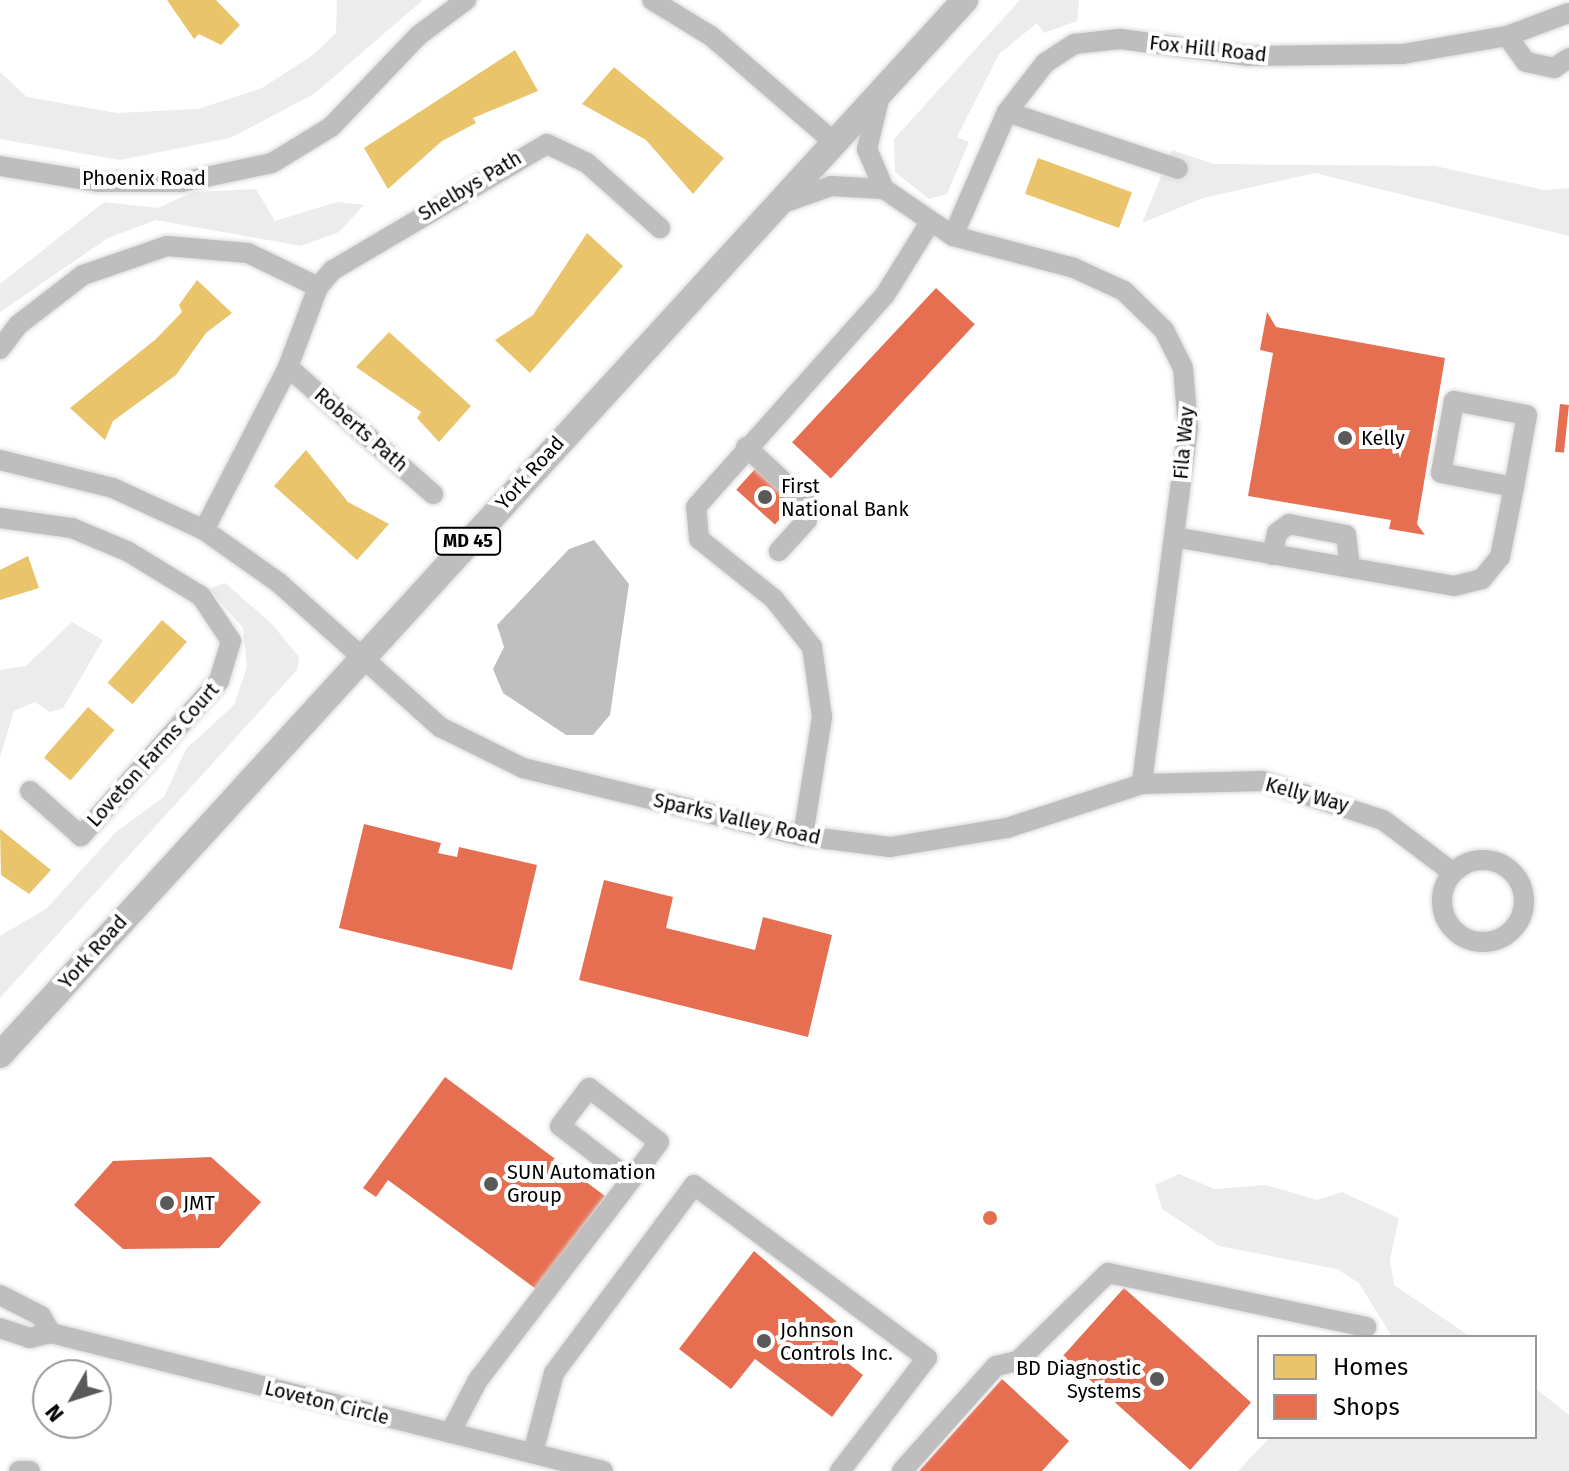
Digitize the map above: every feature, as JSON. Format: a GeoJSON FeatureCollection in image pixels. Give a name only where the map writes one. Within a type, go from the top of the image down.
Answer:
{"type":"FeatureCollection","features":[{"type":"Feature","properties":{"kind":"main road","name":"York Road"},"geometry":{"type":"LineString","coordinates":[[0,1055],[965,0]]}},
{"type":"Feature","properties":{"kind":"street","name":"Phoenix Road"},"geometry":{"type":"LineString","coordinates":[[0,166],[98,182],[182,182],[272,163],[331,127],[419,35],[466,0]]}},
{"type":"Feature","properties":{"kind":"street"},"geometry":{"type":"LineString","coordinates":[[652,0],[723,45],[834,142]]}},
{"type":"Feature","properties":{"kind":"street","name":"Fox Hill Road"},"geometry":{"type":"LineString","coordinates":[[953,236],[1007,112],[1045,63],[1093,40],[1249,56],[1354,55],[1507,36],[1569,13]]}},
{"type":"Feature","properties":{"kind":"street"},"geometry":{"type":"LineString","coordinates":[[1507,36],[1526,62],[1554,68],[1569,58]]}},
{"type":"Feature","properties":{"kind":"street","name":"Fila Way"},"geometry":{"type":"LineString","coordinates":[[881,91],[867,149],[884,189],[929,224],[953,236],[1092,274],[1140,303],[1164,330],[1183,368],[1189,408],[1142,784]]}},
{"type":"Feature","properties":{"kind":"street"},"geometry":{"type":"LineString","coordinates":[[1007,112],[1178,169]]}},
{"type":"Feature","properties":{"kind":"street","name":"Shelbys Path"},"geometry":{"type":"LineString","coordinates":[[318,287],[366,249],[547,144],[587,163],[660,228]]}},
{"type":"Feature","properties":{"kind":"street"},"geometry":{"type":"LineString","coordinates":[[776,206],[831,186],[884,189]]}},
{"type":"Feature","properties":{"kind":"street"},"geometry":{"type":"LineString","coordinates":[[803,836],[822,717],[812,647],[774,599],[710,551],[694,522],[709,487],[885,295],[929,224]]}},
{"type":"Feature","properties":{"kind":"street"},"geometry":{"type":"LineString","coordinates":[[0,349],[18,325],[83,275],[167,246],[248,253],[318,287],[288,367],[204,530]]}},
{"type":"Feature","properties":{"kind":"street","name":"Roberts Path"},"geometry":{"type":"LineString","coordinates":[[288,367],[433,494]]}},
{"type":"Feature","properties":{"kind":"street"},"geometry":{"type":"LineString","coordinates":[[1174,537],[1454,586],[1482,579],[1500,557],[1514,487],[1527,415],[1454,401],[1441,473],[1514,487]]}},
{"type":"Feature","properties":{"kind":"street"},"geometry":{"type":"LineString","coordinates":[[746,447],[808,504],[807,520],[779,551]]}},
{"type":"Feature","properties":{"kind":"street","name":"Sparks Valley Road"},"geometry":{"type":"LineString","coordinates":[[0,460],[113,488],[204,530],[244,555],[440,727],[502,762],[803,836],[927,846],[1142,784]]}},
{"type":"Feature","properties":{"kind":"street","name":"Loveton Farms Court"},"geometry":{"type":"LineString","coordinates":[[0,518],[72,528],[127,551],[201,596],[231,641],[219,681],[81,836],[30,791]]}},
{"type":"Feature","properties":{"kind":"street"},"geometry":{"type":"LineString","coordinates":[[1272,555],[1277,533],[1289,524],[1346,535],[1350,568]]}},
{"type":"Feature","properties":{"kind":"street","name":"Kelly Way"},"geometry":{"type":"LineString","coordinates":[[1142,784],[1224,778],[1307,791],[1383,820],[1452,872]]}},
{"type":"Feature","properties":{"kind":"street"},"geometry":{"type":"LineString","coordinates":[[1475,860],[1512,871],[1524,907],[1512,930],[1487,942],[1459,935],[1442,912],[1452,872],[1475,860]]}},
{"type":"Feature","properties":{"kind":"street"},"geometry":{"type":"LineString","coordinates":[[450,1433],[478,1380],[631,1180],[659,1142],[589,1088],[560,1126],[631,1180]]}},
{"type":"Feature","properties":{"kind":"street"},"geometry":{"type":"LineString","coordinates":[[533,1453],[561,1361],[694,1185],[927,1358],[840,1471]]}},
{"type":"Feature","properties":{"kind":"street"},"geometry":{"type":"LineString","coordinates":[[902,1471],[996,1366],[1018,1361],[1108,1273],[1366,1327]]}},
{"type":"Feature","properties":{"kind":"street","name":"Loveton Circle"},"geometry":{"type":"LineString","coordinates":[[0,1295],[41,1316],[51,1333]]}},
{"type":"Feature","properties":{"kind":"street","name":"Loveton Circle"},"geometry":{"type":"LineString","coordinates":[[0,1328],[30,1338],[51,1333],[592,1470]]}},
{"type":"Feature","properties":{"kind":"street"},"geometry":{"type":"LineString","coordinates":[[19,1471],[30,1471]]}},
{"type":"Feature","properties":{"kind":"shaded area"},"geometry":{"type":"Polygon","coordinates":[[[337,0],[423,0],[314,94],[230,138],[120,160],[0,139],[0,72],[27,97],[117,113],[198,109],[262,88],[313,55],[336,33],[337,0]]]}},
{"type":"Feature","properties":{"kind":"shaded area"},"geometry":{"type":"Polygon","coordinates":[[[1020,0],[1079,0],[1077,21],[1044,33],[1037,23],[999,54],[957,137],[969,142],[947,194],[929,199],[895,172],[894,139],[1020,0]]]}},
{"type":"Feature","properties":{"kind":"shaded area"},"geometry":{"type":"Polygon","coordinates":[[[1172,150],[1214,164],[1435,166],[1544,190],[1569,188],[1569,236],[1315,173],[1203,198],[1142,223],[1172,150]]]}},
{"type":"Feature","properties":{"kind":"shaded area"},"geometry":{"type":"Polygon","coordinates":[[[256,189],[275,221],[337,202],[364,205],[339,232],[301,246],[156,220],[108,238],[0,312],[0,284],[104,202],[158,208],[193,192],[256,189]]]}},
{"type":"Feature","properties":{"kind":"shaded area"},"geometry":{"type":"Polygon","coordinates":[[[594,540],[629,584],[610,715],[593,735],[566,735],[503,693],[493,669],[504,647],[497,625],[569,549],[594,540]]]}},
{"type":"Feature","properties":{"kind":"shaded area"},"geometry":{"type":"Polygon","coordinates":[[[225,583],[272,624],[299,657],[297,670],[0,998],[0,936],[46,909],[116,832],[164,797],[186,749],[234,705],[247,667],[243,628],[209,589],[225,583]]]}},
{"type":"Feature","properties":{"kind":"shaded area"},"geometry":{"type":"Polygon","coordinates":[[[72,622],[103,640],[63,708],[50,712],[35,702],[14,711],[0,757],[0,670],[26,666],[72,622]]]}},
{"type":"Feature","properties":{"kind":"shaded area"},"geometry":{"type":"Polygon","coordinates":[[[1179,1174],[1215,1189],[1266,1185],[1317,1200],[1342,1192],[1399,1218],[1390,1259],[1394,1285],[1468,1335],[1391,1335],[1359,1283],[1337,1269],[1219,1246],[1162,1209],[1155,1185],[1179,1174]]]}},
{"type":"Feature","properties":{"kind":"shaded area"},"geometry":{"type":"Polygon","coordinates":[[[1537,1390],[1569,1415],[1569,1471],[1238,1471],[1268,1439],[1537,1439],[1537,1390]]]}},
{"type":"Feature","properties":{"kind":"building: Homes"},"geometry":{"type":"Polygon","coordinates":[[[167,0],[216,0],[240,25],[221,45],[199,34],[194,39],[167,0]]]}},
{"type":"Feature","properties":{"kind":"building: Homes"},"geometry":{"type":"Polygon","coordinates":[[[515,50],[538,91],[473,118],[476,123],[442,141],[388,189],[364,148],[515,50]]]}},
{"type":"Feature","properties":{"kind":"building: Homes"},"geometry":{"type":"Polygon","coordinates":[[[614,67],[724,158],[693,194],[646,140],[582,104],[614,67]]]}},
{"type":"Feature","properties":{"kind":"building: Homes"},"geometry":{"type":"Polygon","coordinates":[[[1038,158],[1132,192],[1119,228],[1025,194],[1038,158]]]}},
{"type":"Feature","properties":{"kind":"building: Homes"},"geometry":{"type":"Polygon","coordinates":[[[587,233],[623,266],[530,373],[495,340],[533,315],[587,233]]]}},
{"type":"Feature","properties":{"kind":"building: Homes"},"geometry":{"type":"Polygon","coordinates":[[[197,280],[232,313],[206,333],[176,375],[113,421],[105,440],[70,408],[156,339],[182,312],[179,305],[197,280]]]}},
{"type":"Feature","properties":{"kind":"building: Homes"},"geometry":{"type":"Polygon","coordinates":[[[389,332],[471,406],[439,442],[417,418],[421,412],[356,367],[389,332]]]}},
{"type":"Feature","properties":{"kind":"building: Homes"},"geometry":{"type":"Polygon","coordinates":[[[306,450],[348,502],[389,524],[357,560],[274,486],[306,450]]]}},
{"type":"Feature","properties":{"kind":"building: Homes"},"geometry":{"type":"Polygon","coordinates":[[[28,556],[39,588],[0,600],[0,570],[28,556]]]}},
{"type":"Feature","properties":{"kind":"building: Homes"},"geometry":{"type":"Polygon","coordinates":[[[162,620],[187,642],[132,704],[108,683],[162,620]]]}},
{"type":"Feature","properties":{"kind":"building: Homes"},"geometry":{"type":"Polygon","coordinates":[[[88,707],[114,730],[70,781],[44,758],[88,707]]]}},
{"type":"Feature","properties":{"kind":"building: Homes"},"geometry":{"type":"Polygon","coordinates":[[[0,829],[51,870],[29,894],[1,875],[0,829]]]}},
{"type":"Feature","properties":{"kind":"building: Shops"},"geometry":{"type":"Polygon","coordinates":[[[936,288],[975,324],[831,478],[792,442],[936,288]]]}},
{"type":"Feature","properties":{"kind":"building: Shops","name":"Kelly"},"geometry":{"type":"Polygon","coordinates":[[[1267,312],[1276,327],[1445,358],[1417,524],[1425,535],[1389,529],[1391,520],[1248,496],[1273,353],[1260,350],[1267,312]]]}},
{"type":"Feature","properties":{"kind":"building: Shops"},"geometry":{"type":"Polygon","coordinates":[[[1560,404],[1569,405],[1564,453],[1555,452],[1560,404]]]}},
{"type":"Feature","properties":{"kind":"building: Shops","name":"First National Bank"},"geometry":{"type":"Polygon","coordinates":[[[755,469],[794,504],[775,525],[736,490],[755,469]]]}},
{"type":"Feature","properties":{"kind":"building: Shops"},"geometry":{"type":"Polygon","coordinates":[[[364,824],[441,843],[438,853],[457,857],[459,847],[537,865],[512,970],[339,928],[364,824]]]}},
{"type":"Feature","properties":{"kind":"building: Shops"},"geometry":{"type":"Polygon","coordinates":[[[604,880],[673,897],[666,928],[755,950],[763,917],[832,935],[808,1037],[579,980],[604,880]]]}},
{"type":"Feature","properties":{"kind":"building: Shops","name":"SUN Automation Group"},"geometry":{"type":"Polygon","coordinates":[[[445,1077],[605,1196],[536,1289],[388,1180],[376,1197],[363,1188],[445,1077]]]}},
{"type":"Feature","properties":{"kind":"building: Shops","name":"JMT"},"geometry":{"type":"Polygon","coordinates":[[[211,1157],[261,1202],[219,1248],[123,1249],[74,1205],[113,1161],[211,1157]]]}},
{"type":"Feature","properties":{"kind":"building: Shops"},"geometry":{"type":"Polygon","coordinates":[[[990,1211],[997,1218],[990,1225],[983,1218],[990,1211]]]}},
{"type":"Feature","properties":{"kind":"building: Shops","name":"Johnson Controls Inc."},"geometry":{"type":"Polygon","coordinates":[[[754,1251],[850,1333],[835,1353],[863,1375],[832,1417],[755,1359],[731,1389],[679,1349],[754,1251]]]}},
{"type":"Feature","properties":{"kind":"building: Shops","name":"BD Diagnostic Systems"},"geometry":{"type":"Polygon","coordinates":[[[1124,1288],[1251,1402],[1190,1470],[1063,1356],[1124,1288]]]}},
{"type":"Feature","properties":{"kind":"building: Shops","name":"BD Diagnostic Systems"},"geometry":{"type":"Polygon","coordinates":[[[1002,1379],[1069,1441],[1042,1471],[919,1471],[1002,1379]]]}},
{"type":"Feature","properties":{"kind":"place","name":"Kelly"},"geometry":{"type":"Point","coordinates":[1345,438]}},
{"type":"Feature","properties":{"kind":"place","name":"First National Bank"},"geometry":{"type":"Point","coordinates":[765,497]}},
{"type":"Feature","properties":{"kind":"place","name":"SUN Automation Group"},"geometry":{"type":"Point","coordinates":[491,1184]}},
{"type":"Feature","properties":{"kind":"place","name":"JMT"},"geometry":{"type":"Point","coordinates":[167,1203]}},
{"type":"Feature","properties":{"kind":"place","name":"Johnson Controls Inc."},"geometry":{"type":"Point","coordinates":[764,1341]}},
{"type":"Feature","properties":{"kind":"place","name":"BD Diagnostic Systems"},"geometry":{"type":"Point","coordinates":[1157,1379]}}]}
